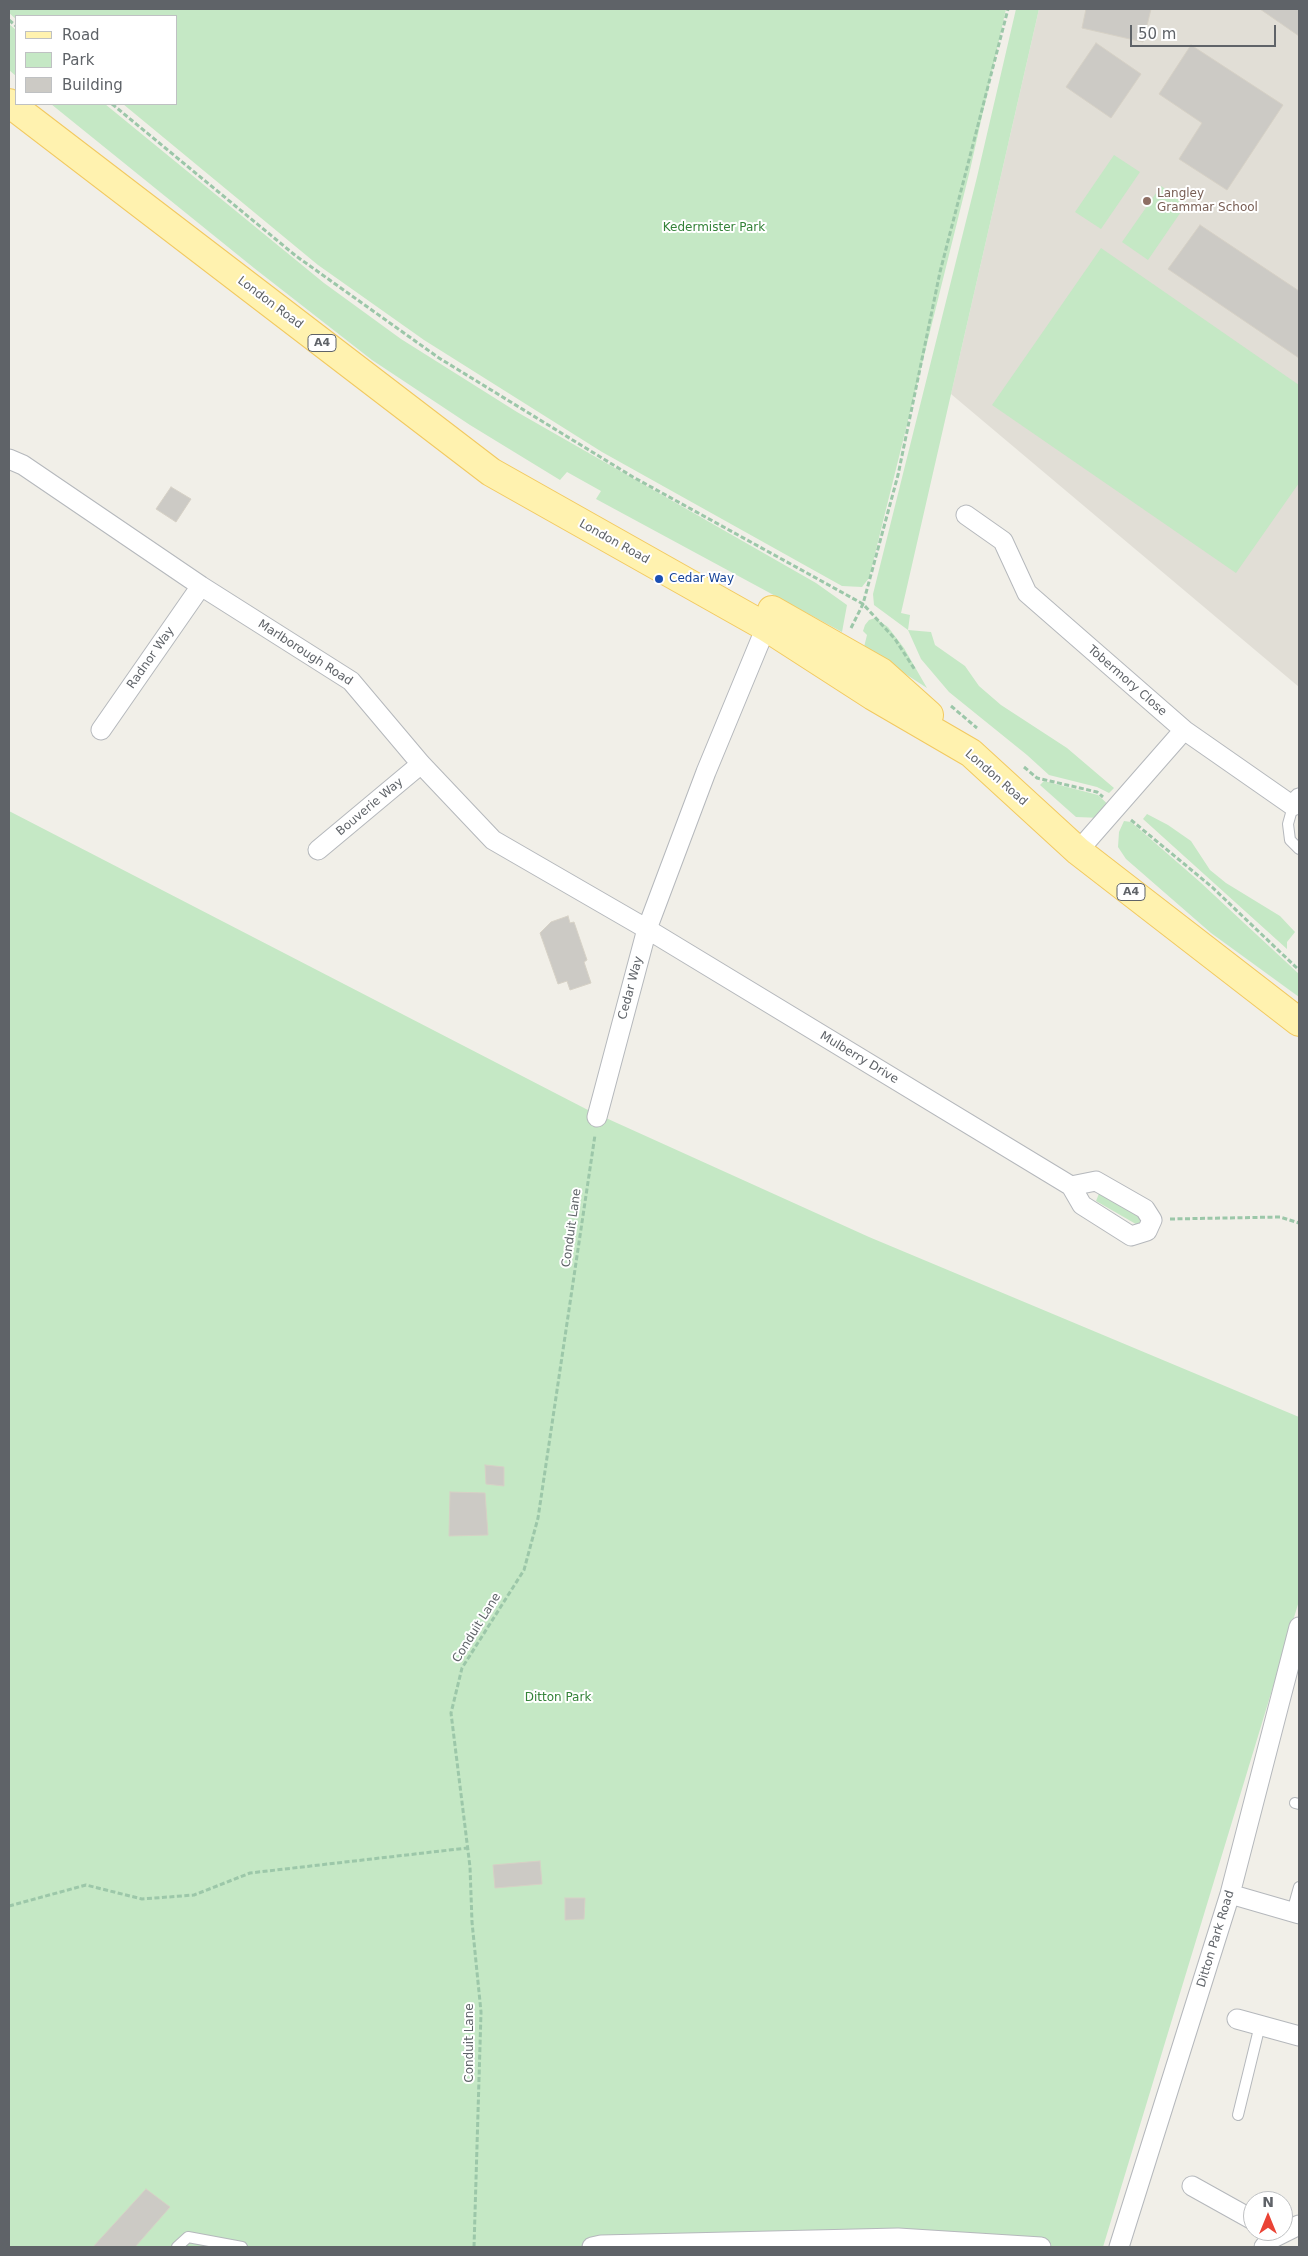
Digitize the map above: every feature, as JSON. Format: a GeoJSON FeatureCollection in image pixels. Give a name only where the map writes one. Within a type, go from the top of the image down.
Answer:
{"type":"FeatureCollection","features":[{"type":"Feature","properties":{"kind":"main road","name":"London Road"},"geometry":{"type":"LineString","coordinates":[[9,102],[491,472],[650,562],[697,566],[771,619],[881,672],[978,744],[1078,851],[1299,1022]]}},
{"type":"Feature","properties":{"kind":"street","name":"Marlborough Road"},"geometry":{"type":"LineString","coordinates":[[9,459],[23,465],[200,586],[351,681],[421,764],[493,840],[647,929]]}},
{"type":"Feature","properties":{"kind":"street","name":"Tobermory Close"},"geometry":{"type":"LineString","coordinates":[[966,515],[1003,541],[1027,593],[1184,730],[1296,802]]}},
{"type":"Feature","properties":{"kind":"street","name":"Radnor Way"},"geometry":{"type":"LineString","coordinates":[[101,730],[200,586]]}},
{"type":"Feature","properties":{"kind":"street","name":"Cedar Way"},"geometry":{"type":"LineString","coordinates":[[598,1117],[647,929],[706,772],[771,619]]}},
{"type":"Feature","properties":{"kind":"street"},"geometry":{"type":"LineString","coordinates":[[1078,851],[1117,809],[1184,730]]}},
{"type":"Feature","properties":{"kind":"street","name":"Bouverie Way"},"geometry":{"type":"LineString","coordinates":[[318,850],[421,764]]}},
{"type":"Feature","properties":{"kind":"street","name":"Mulberry Drive"},"geometry":{"type":"LineString","coordinates":[[647,929],[1071,1186],[1082,1205],[1130,1236],[1147,1231],[1152,1220]]}},
{"type":"Feature","properties":{"kind":"street"},"geometry":{"type":"LineString","coordinates":[[1071,1186],[1096,1181],[1145,1209],[1152,1220]]}},
{"type":"Feature","properties":{"kind":"street","name":"Ditton Park Road"},"geometry":{"type":"LineString","coordinates":[[1119,2247],[1230,1894],[1296,1650],[1299,1627]]}},
{"type":"Feature","properties":{"kind":"street"},"geometry":{"type":"LineString","coordinates":[[1230,1894],[1296,1913]]}},
{"type":"Feature","properties":{"kind":"street"},"geometry":{"type":"LineString","coordinates":[[1237,2020],[1299,2036]]}},
{"type":"Feature","properties":{"kind":"street"},"geometry":{"type":"LineString","coordinates":[[1192,2186],[1243,2214]]}},
{"type":"Feature","properties":{"kind":"street"},"geometry":{"type":"LineString","coordinates":[[592,2247],[601,2245],[898,2238],[1041,2247]]}},
{"type":"Feature","properties":{"kind":"lane"},"geometry":{"type":"LineString","coordinates":[[1296,802],[1288,824],[1290,840],[1299,849]]}},
{"type":"Feature","properties":{"kind":"lane"},"geometry":{"type":"LineString","coordinates":[[1296,1913],[1299,1887]]}},
{"type":"Feature","properties":{"kind":"lane"},"geometry":{"type":"LineString","coordinates":[[1238,2115],[1260,2025]]}},
{"type":"Feature","properties":{"kind":"lane"},"geometry":{"type":"LineString","coordinates":[[177,2247],[188,2236],[242,2247]]}},
{"type":"Feature","properties":{"kind":"path"},"geometry":{"type":"LineString","coordinates":[[846,636],[863,604],[898,475],[940,272],[1008,9]]}},
{"type":"Feature","properties":{"kind":"path"},"geometry":{"type":"LineString","coordinates":[[113,105],[296,256],[439,358],[633,478],[863,604],[895,639],[920,676]]}},
{"type":"Feature","properties":{"kind":"path"},"geometry":{"type":"LineString","coordinates":[[947,703],[978,744]]}},
{"type":"Feature","properties":{"kind":"path"},"geometry":{"type":"LineString","coordinates":[[1022,766],[1037,778],[1097,792],[1212,887],[1299,970]]}},
{"type":"Feature","properties":{"kind":"path","name":"Conduit Lane"},"geometry":{"type":"LineString","coordinates":[[474,2247],[481,2012],[468,1848],[451,1713],[462,1668],[524,1570],[538,1518],[598,1117]]}},
{"type":"Feature","properties":{"kind":"path"},"geometry":{"type":"LineString","coordinates":[[1152,1220],[1280,1217],[1299,1223]]}},
{"type":"Feature","properties":{"kind":"path"},"geometry":{"type":"LineString","coordinates":[[9,1906],[86,1885],[142,1899],[194,1895],[250,1873],[468,1848]]}},
{"type":"Feature","properties":{"kind":"shaded area","name":"Langley Grammar School"},"geometry":{"type":"Polygon","coordinates":[[[1039,9],[1299,9],[1299,687],[951,394],[1039,9]]]}},
{"type":"Feature","properties":{"kind":"green space","name":"Kedermister Park"},"geometry":{"type":"Polygon","coordinates":[[[9,9],[1006,9],[970,170],[869,578],[862,587],[842,586],[602,452],[424,340],[318,265],[124,105],[178,105],[178,15],[15,15],[15,18],[9,13],[9,9]]]}},
{"type":"Feature","properties":{"kind":"green space"},"geometry":{"type":"Polygon","coordinates":[[[1016,9],[1039,9],[901,613],[910,615],[908,630],[874,605],[873,594],[977,177],[1016,9]]]}},
{"type":"Feature","properties":{"kind":"green space"},"geometry":{"type":"Polygon","coordinates":[[[9,24],[15,29],[15,75],[9,70],[9,24]]]}},
{"type":"Feature","properties":{"kind":"green space"},"geometry":{"type":"Polygon","coordinates":[[[52,105],[106,105],[324,283],[401,339],[517,412],[816,583],[847,605],[842,632],[596,499],[601,491],[567,472],[560,480],[470,425],[372,360],[254,268],[52,105]]]}},
{"type":"Feature","properties":{"kind":"green space"},"geometry":{"type":"Polygon","coordinates":[[[1114,155],[1140,172],[1101,229],[1075,212],[1114,155]]]}},
{"type":"Feature","properties":{"kind":"green space"},"geometry":{"type":"Polygon","coordinates":[[[1161,186],[1187,203],[1148,260],[1122,242],[1161,186]]]}},
{"type":"Feature","properties":{"kind":"green space"},"geometry":{"type":"Polygon","coordinates":[[[1101,248],[1299,385],[1299,483],[1236,573],[992,405],[1101,248]]]}},
{"type":"Feature","properties":{"kind":"green space"},"geometry":{"type":"Polygon","coordinates":[[[875,618],[888,627],[904,648],[927,688],[864,647],[867,635],[863,631],[865,625],[869,620],[875,618]]]}},
{"type":"Feature","properties":{"kind":"green space"},"geometry":{"type":"Polygon","coordinates":[[[908,630],[931,632],[935,645],[965,666],[979,686],[1001,705],[1067,748],[1114,788],[1109,793],[1097,787],[1049,775],[949,692],[921,659],[908,630]]]}},
{"type":"Feature","properties":{"kind":"green space"},"geometry":{"type":"Polygon","coordinates":[[[1044,781],[1098,795],[1113,809],[1102,818],[1076,817],[1040,785],[1044,781]]]}},
{"type":"Feature","properties":{"kind":"green space","name":"Ditton Park"},"geometry":{"type":"Polygon","coordinates":[[[9,811],[586,1109],[869,1237],[1299,1417],[1299,1601],[1103,2247],[9,2247],[9,811]]]}},
{"type":"Feature","properties":{"kind":"green space"},"geometry":{"type":"Polygon","coordinates":[[[1147,814],[1168,825],[1191,841],[1210,870],[1226,883],[1280,916],[1295,932],[1287,942],[1287,949],[1143,819],[1147,814]]]}},
{"type":"Feature","properties":{"kind":"green space"},"geometry":{"type":"Polygon","coordinates":[[[1124,821],[1131,822],[1200,882],[1299,974],[1299,997],[1211,933],[1126,859],[1118,847],[1119,832],[1124,821]]]}},
{"type":"Feature","properties":{"kind":"green space"},"geometry":{"type":"Polygon","coordinates":[[[1100,1191],[1145,1218],[1141,1227],[1096,1201],[1100,1191]]]}},
{"type":"Feature","properties":{"kind":"building"},"geometry":{"type":"Polygon","coordinates":[[[1086,9],[1151,9],[1143,42],[1082,28],[1086,9]]]}},
{"type":"Feature","properties":{"kind":"building"},"geometry":{"type":"Polygon","coordinates":[[[1260,9],[1299,9],[1299,36],[1260,9]]]}},
{"type":"Feature","properties":{"kind":"building"},"geometry":{"type":"Polygon","coordinates":[[[1096,43],[1141,74],[1111,118],[1066,87],[1096,43]]]}},
{"type":"Feature","properties":{"kind":"building"},"geometry":{"type":"Polygon","coordinates":[[[1191,45],[1283,105],[1227,190],[1179,159],[1202,123],[1159,94],[1191,45]]]}},
{"type":"Feature","properties":{"kind":"building"},"geometry":{"type":"Polygon","coordinates":[[[1200,225],[1299,291],[1299,358],[1168,269],[1200,225]]]}},
{"type":"Feature","properties":{"kind":"building"},"geometry":{"type":"Polygon","coordinates":[[[171,487],[191,499],[176,522],[156,509],[171,487]]]}},
{"type":"Feature","properties":{"kind":"building"},"geometry":{"type":"Polygon","coordinates":[[[568,916],[570,923],[574,922],[587,960],[584,962],[591,983],[570,990],[567,981],[558,984],[540,933],[551,922],[568,916]]]}},
{"type":"Feature","properties":{"kind":"building"},"geometry":{"type":"Polygon","coordinates":[[[485,1465],[504,1467],[504,1486],[486,1484],[485,1465]]]}},
{"type":"Feature","properties":{"kind":"building"},"geometry":{"type":"Polygon","coordinates":[[[450,1492],[485,1493],[488,1535],[449,1536],[450,1492]]]}},
{"type":"Feature","properties":{"kind":"building"},"geometry":{"type":"Polygon","coordinates":[[[540,1861],[542,1884],[495,1888],[493,1865],[540,1861]]]}},
{"type":"Feature","properties":{"kind":"building"},"geometry":{"type":"Polygon","coordinates":[[[565,1898],[585,1898],[584,1919],[565,1920],[565,1898]]]}},
{"type":"Feature","properties":{"kind":"building"},"geometry":{"type":"Polygon","coordinates":[[[146,2189],[170,2207],[135,2247],[93,2247],[146,2189]]]}},
{"type":"Feature","properties":{"kind":"place","name":"Langley Grammar School"},"geometry":{"type":"Point","coordinates":[1147,201]}},
{"type":"Feature","properties":{"kind":"place","name":"Cedar Way"},"geometry":{"type":"Point","coordinates":[659,579]}}]}
